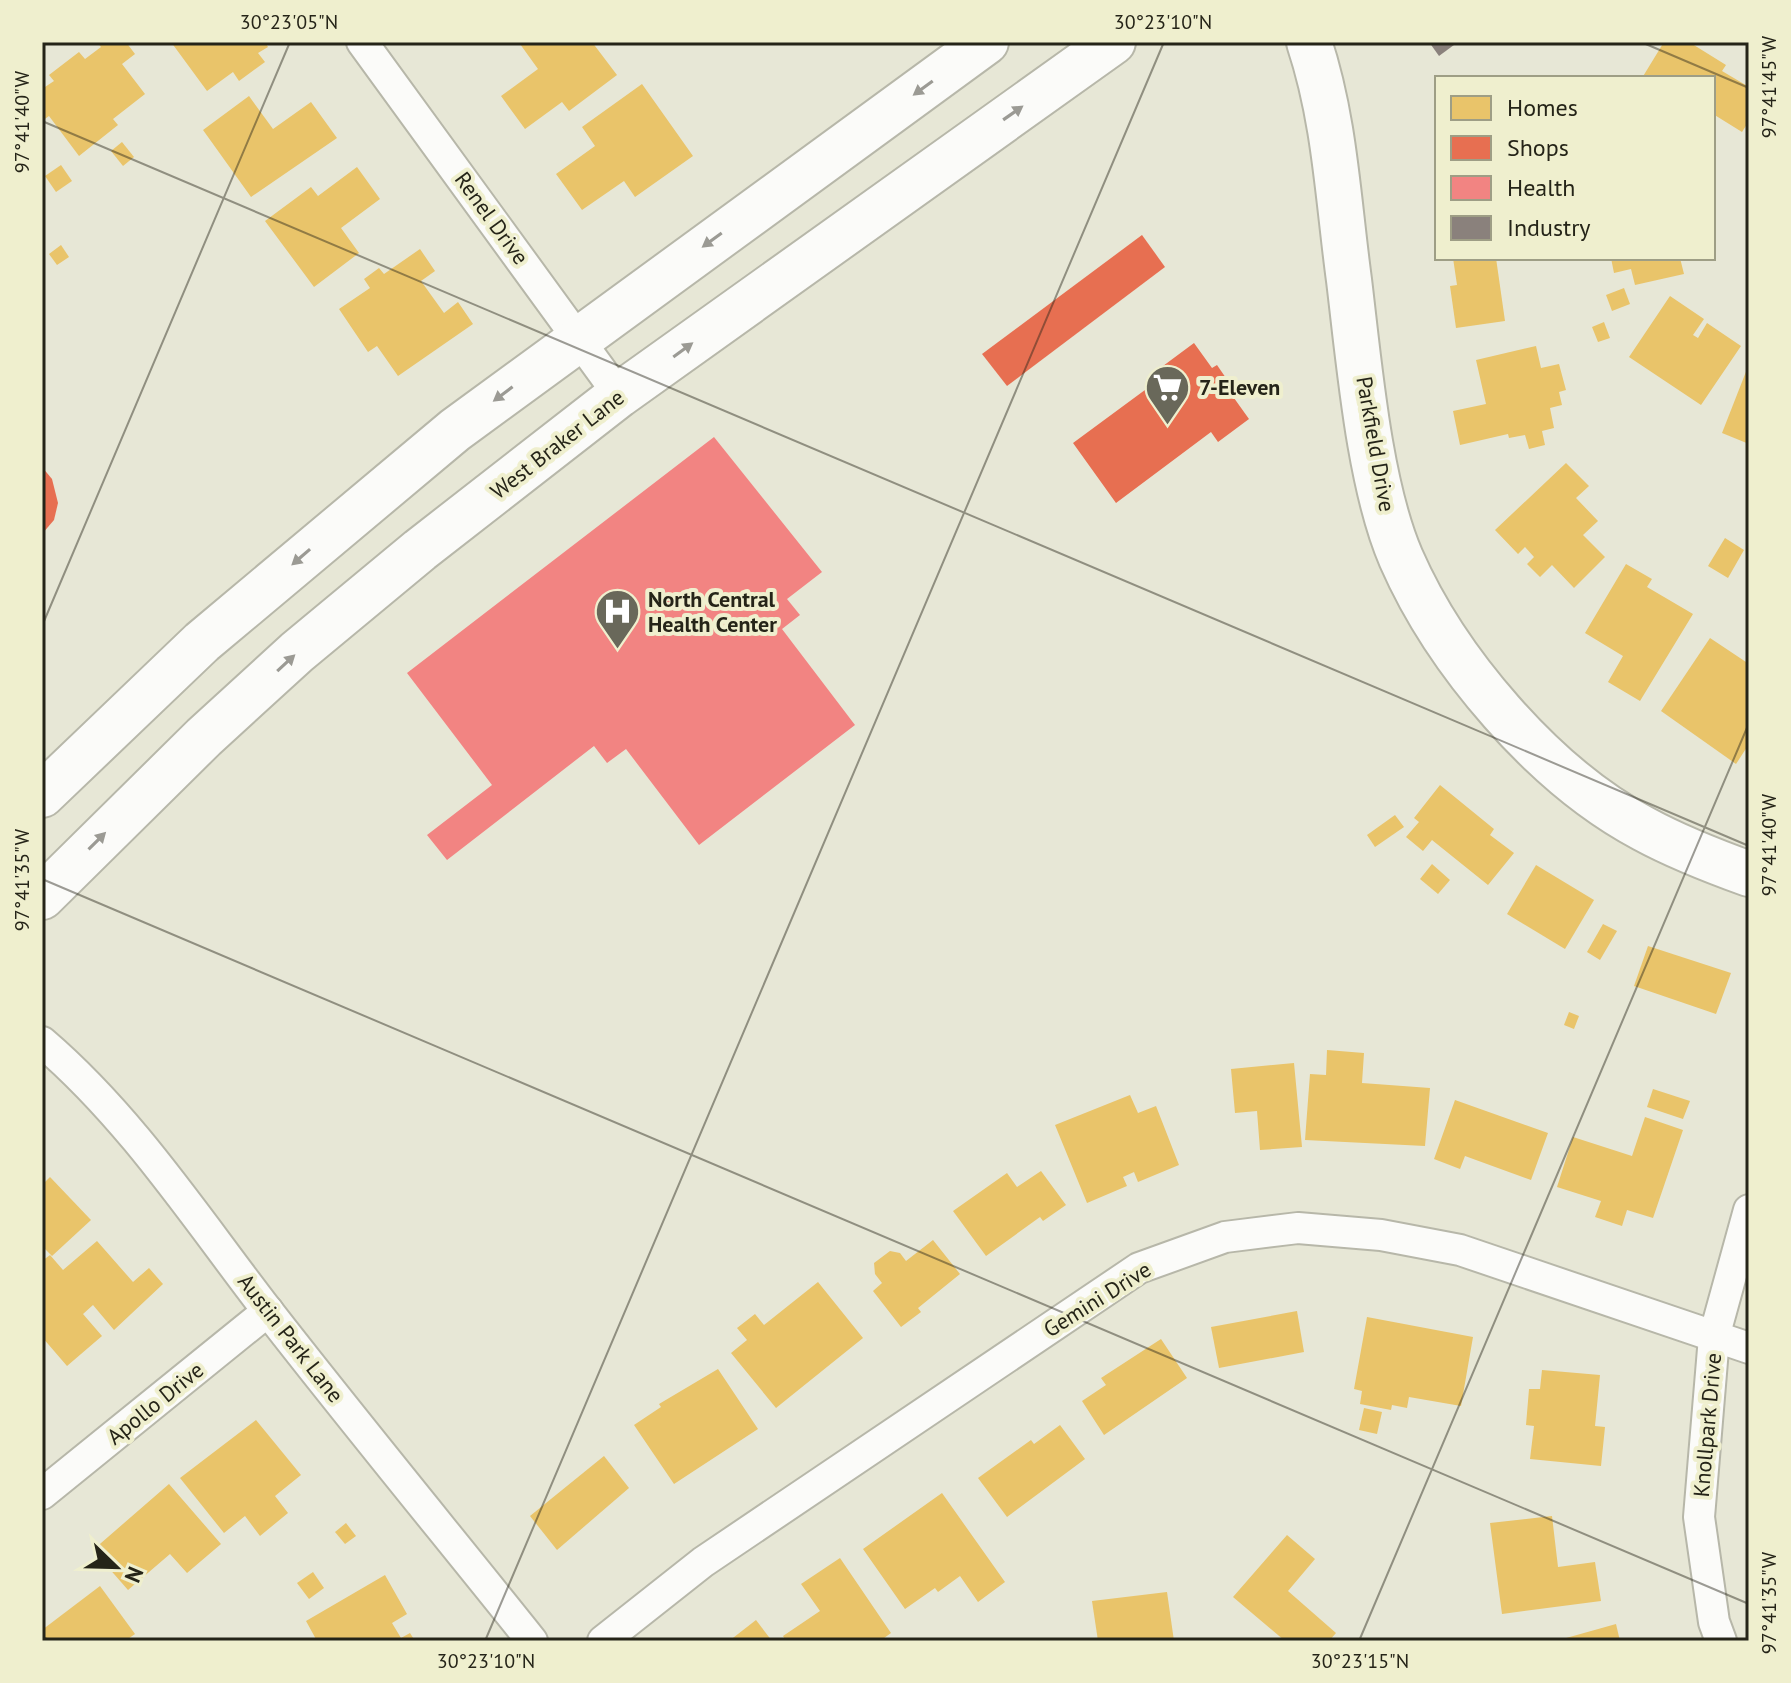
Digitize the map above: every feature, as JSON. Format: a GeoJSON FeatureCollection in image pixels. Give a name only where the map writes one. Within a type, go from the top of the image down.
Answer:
{"type":"FeatureCollection","features":[{"type":"Feature","properties":{"kind":"main road"},"geometry":{"type":"LineString","coordinates":[[42,795],[202,642],[455,430],[986,42]]}},
{"type":"Feature","properties":{"kind":"main road","name":"West Braker Lane"},"geometry":{"type":"LineString","coordinates":[[42,897],[159,780],[297,652],[420,550],[619,395],[1113,42]]}},
{"type":"Feature","properties":{"kind":"main road","name":"Parkfield Drive"},"geometry":{"type":"LineString","coordinates":[[1309,42],[1334,137],[1348,279],[1379,485],[1400,557],[1433,621],[1467,673],[1577,783],[1642,828],[1749,874]]}},
{"type":"Feature","properties":{"kind":"street","name":"Renel Drive"},"geometry":{"type":"LineString","coordinates":[[362,42],[619,395]]}},
{"type":"Feature","properties":{"kind":"street","name":"Austin Park Lane"},"geometry":{"type":"LineString","coordinates":[[42,1042],[79,1073],[158,1167],[268,1311],[532,1641]]}},
{"type":"Feature","properties":{"kind":"street","name":"Knollpark Drive"},"geometry":{"type":"LineString","coordinates":[[1721,1641],[1714,1622],[1699,1517],[1714,1337],[1749,1210]]}},
{"type":"Feature","properties":{"kind":"street","name":"Gemini Drive"},"geometry":{"type":"LineString","coordinates":[[603,1641],[703,1562],[1139,1268],[1225,1237],[1298,1228],[1381,1235],[1460,1250],[1749,1348]]}},
{"type":"Feature","properties":{"kind":"street","name":"Apollo Drive"},"geometry":{"type":"LineString","coordinates":[[42,1494],[268,1311]]}},
{"type":"Feature","properties":{"kind":"building: Homes"},"geometry":{"type":"Polygon","coordinates":[[[97,42],[126,42],[135,54],[122,64],[145,94],[113,119],[118,125],[79,156],[49,116],[42,121],[42,89],[54,81],[49,75],[79,52],[85,59],[101,47],[97,42]]]}},
{"type":"Feature","properties":{"kind":"building: Homes"},"geometry":{"type":"Polygon","coordinates":[[[171,42],[265,42],[268,47],[258,53],[265,62],[239,81],[233,72],[207,91],[171,42]]]}},
{"type":"Feature","properties":{"kind":"building: Homes"},"geometry":{"type":"Polygon","coordinates":[[[592,42],[617,75],[569,111],[562,102],[525,129],[501,96],[538,69],[520,44],[592,42]]]}},
{"type":"Feature","properties":{"kind":"building: Homes"},"geometry":{"type":"Polygon","coordinates":[[[1664,42],[1689,42],[1726,65],[1722,71],[1749,87],[1749,121],[1742,132],[1715,115],[1715,76],[1643,76],[1664,42]]]}},
{"type":"Feature","properties":{"kind":"building: Homes"},"geometry":{"type":"Polygon","coordinates":[[[642,84],[693,156],[635,197],[624,181],[582,210],[556,174],[595,146],[582,127],[642,84]]]}},
{"type":"Feature","properties":{"kind":"building: Homes"},"geometry":{"type":"Polygon","coordinates":[[[249,96],[273,129],[311,102],[337,138],[251,197],[203,130],[249,96]]]}},
{"type":"Feature","properties":{"kind":"building: Homes"},"geometry":{"type":"Polygon","coordinates":[[[122,142],[134,157],[123,166],[111,151],[122,142]]]}},
{"type":"Feature","properties":{"kind":"building: Homes"},"geometry":{"type":"Polygon","coordinates":[[[61,165],[72,181],[56,192],[45,176],[61,165]]]}},
{"type":"Feature","properties":{"kind":"building: Homes"},"geometry":{"type":"Polygon","coordinates":[[[357,167],[380,199],[341,228],[359,253],[314,287],[265,221],[311,187],[318,196],[357,167]]]}},
{"type":"Feature","properties":{"kind":"building: Homes"},"geometry":{"type":"Polygon","coordinates":[[[61,245],[69,257],[57,265],[49,254],[61,245]]]}},
{"type":"Feature","properties":{"kind":"building: Homes"},"geometry":{"type":"Polygon","coordinates":[[[420,249],[435,271],[421,281],[444,313],[458,302],[473,324],[398,376],[377,346],[368,352],[339,309],[370,288],[364,279],[379,268],[384,274],[420,249]]]}},
{"type":"Feature","properties":{"kind":"building: Homes"},"geometry":{"type":"Polygon","coordinates":[[[1453,260],[1496,260],[1505,321],[1456,328],[1450,286],[1457,285],[1453,260]]]}},
{"type":"Feature","properties":{"kind":"building: Homes"},"geometry":{"type":"Polygon","coordinates":[[[1611,260],[1680,260],[1684,274],[1635,285],[1631,269],[1614,273],[1611,260]]]}},
{"type":"Feature","properties":{"kind":"building: Homes"},"geometry":{"type":"Polygon","coordinates":[[[1624,288],[1630,304],[1612,311],[1606,295],[1624,288]]]}},
{"type":"Feature","properties":{"kind":"building: Homes"},"geometry":{"type":"Polygon","coordinates":[[[1670,296],[1704,319],[1693,335],[1698,338],[1707,323],[1741,346],[1701,405],[1629,357],[1670,296]]]}},
{"type":"Feature","properties":{"kind":"building: Homes"},"geometry":{"type":"Polygon","coordinates":[[[1604,322],[1610,338],[1598,342],[1592,327],[1604,322]]]}},
{"type":"Feature","properties":{"kind":"building: Homes"},"geometry":{"type":"Polygon","coordinates":[[[1536,346],[1541,368],[1559,364],[1566,390],[1559,392],[1562,405],[1550,408],[1554,428],[1542,431],[1545,445],[1529,449],[1525,435],[1509,438],[1508,434],[1460,445],[1453,411],[1486,404],[1476,360],[1536,346]]]}},
{"type":"Feature","properties":{"kind":"building: Homes"},"geometry":{"type":"Polygon","coordinates":[[[1749,364],[1749,444],[1722,433],[1749,364]]]}},
{"type":"Feature","properties":{"kind":"building: Homes"},"geometry":{"type":"Polygon","coordinates":[[[1566,463],[1589,486],[1576,498],[1598,521],[1583,535],[1605,557],[1574,588],[1552,565],[1540,577],[1527,564],[1534,557],[1525,547],[1518,554],[1495,530],[1566,463]]]}},
{"type":"Feature","properties":{"kind":"building: Homes"},"geometry":{"type":"Polygon","coordinates":[[[1725,538],[1744,550],[1728,578],[1708,566],[1725,538]]]}},
{"type":"Feature","properties":{"kind":"building: Homes"},"geometry":{"type":"Polygon","coordinates":[[[1626,564],[1652,579],[1647,587],[1693,614],[1640,701],[1608,682],[1623,656],[1585,633],[1626,564]]]}},
{"type":"Feature","properties":{"kind":"building: Homes"},"geometry":{"type":"Polygon","coordinates":[[[1710,638],[1749,664],[1749,744],[1736,764],[1661,711],[1710,638]]]}},
{"type":"Feature","properties":{"kind":"building: Homes"},"geometry":{"type":"Polygon","coordinates":[[[1440,785],[1494,829],[1490,835],[1514,853],[1488,885],[1432,840],[1423,851],[1406,837],[1419,822],[1414,818],[1440,785]]]}},
{"type":"Feature","properties":{"kind":"building: Homes"},"geometry":{"type":"Polygon","coordinates":[[[1395,815],[1404,827],[1375,847],[1367,835],[1395,815]]]}},
{"type":"Feature","properties":{"kind":"building: Homes"},"geometry":{"type":"Polygon","coordinates":[[[1432,864],[1450,880],[1438,894],[1420,879],[1432,864]]]}},
{"type":"Feature","properties":{"kind":"building: Homes"},"geometry":{"type":"Polygon","coordinates":[[[1536,865],[1594,900],[1565,949],[1507,914],[1536,865]]]}},
{"type":"Feature","properties":{"kind":"building: Homes"},"geometry":{"type":"Polygon","coordinates":[[[1603,924],[1617,931],[1600,960],[1587,952],[1603,924]]]}},
{"type":"Feature","properties":{"kind":"building: Homes"},"geometry":{"type":"Polygon","coordinates":[[[1648,946],[1731,973],[1716,1014],[1634,986],[1648,946]]]}},
{"type":"Feature","properties":{"kind":"building: Homes"},"geometry":{"type":"Polygon","coordinates":[[[1569,1012],[1579,1016],[1574,1029],[1564,1025],[1569,1012]]]}},
{"type":"Feature","properties":{"kind":"building: Homes"},"geometry":{"type":"Polygon","coordinates":[[[1327,1050],[1364,1053],[1362,1083],[1430,1088],[1425,1146],[1305,1140],[1310,1074],[1326,1075],[1327,1050]]]}},
{"type":"Feature","properties":{"kind":"building: Homes"},"geometry":{"type":"Polygon","coordinates":[[[1294,1063],[1302,1147],[1260,1150],[1257,1111],[1235,1113],[1231,1069],[1294,1063]]]}},
{"type":"Feature","properties":{"kind":"building: Homes"},"geometry":{"type":"Polygon","coordinates":[[[1653,1089],[1690,1101],[1683,1119],[1647,1107],[1653,1089]]]}},
{"type":"Feature","properties":{"kind":"building: Homes"},"geometry":{"type":"Polygon","coordinates":[[[1130,1095],[1138,1113],[1156,1106],[1179,1165],[1138,1182],[1134,1172],[1123,1177],[1127,1186],[1087,1203],[1055,1125],[1130,1095]]]}},
{"type":"Feature","properties":{"kind":"building: Homes"},"geometry":{"type":"Polygon","coordinates":[[[1455,1100],[1548,1133],[1531,1180],[1465,1156],[1460,1169],[1434,1159],[1455,1100]]]}},
{"type":"Feature","properties":{"kind":"building: Homes"},"geometry":{"type":"Polygon","coordinates":[[[1645,1117],[1683,1130],[1653,1218],[1627,1210],[1622,1226],[1595,1217],[1601,1201],[1557,1187],[1573,1137],[1632,1156],[1645,1117]]]}},
{"type":"Feature","properties":{"kind":"building: Homes"},"geometry":{"type":"Polygon","coordinates":[[[1041,1171],[1066,1205],[1043,1221],[1040,1217],[986,1256],[953,1211],[1007,1173],[1017,1187],[1041,1171]]]}},
{"type":"Feature","properties":{"kind":"building: Homes"},"geometry":{"type":"Polygon","coordinates":[[[50,1177],[91,1220],[52,1256],[42,1246],[42,1185],[50,1177]]]}},
{"type":"Feature","properties":{"kind":"building: Homes"},"geometry":{"type":"Polygon","coordinates":[[[933,1240],[960,1274],[918,1308],[921,1312],[901,1327],[873,1291],[882,1283],[875,1274],[874,1263],[890,1251],[900,1253],[906,1261],[933,1240]]]}},
{"type":"Feature","properties":{"kind":"building: Homes"},"geometry":{"type":"Polygon","coordinates":[[[97,1241],[133,1282],[149,1268],[163,1284],[114,1330],[93,1305],[83,1314],[102,1336],[67,1366],[42,1337],[42,1261],[50,1255],[63,1270],[97,1241]]]}},
{"type":"Feature","properties":{"kind":"building: Homes"},"geometry":{"type":"Polygon","coordinates":[[[818,1282],[863,1338],[776,1408],[731,1353],[747,1340],[737,1328],[755,1314],[764,1325],[818,1282]]]}},
{"type":"Feature","properties":{"kind":"building: Homes"},"geometry":{"type":"Polygon","coordinates":[[[1297,1311],[1304,1352],[1219,1368],[1211,1327],[1297,1311]]]}},
{"type":"Feature","properties":{"kind":"building: Homes"},"geometry":{"type":"Polygon","coordinates":[[[1367,1317],[1473,1337],[1461,1406],[1409,1397],[1407,1408],[1392,1405],[1391,1410],[1360,1404],[1362,1391],[1354,1389],[1367,1317]]]}},
{"type":"Feature","properties":{"kind":"building: Homes"},"geometry":{"type":"Polygon","coordinates":[[[1161,1339],[1187,1378],[1104,1435],[1082,1401],[1106,1385],[1101,1378],[1161,1339]]]}},
{"type":"Feature","properties":{"kind":"building: Homes"},"geometry":{"type":"Polygon","coordinates":[[[718,1369],[758,1429],[674,1484],[634,1425],[661,1407],[659,1404],[718,1369]]]}},
{"type":"Feature","properties":{"kind":"building: Homes"},"geometry":{"type":"Polygon","coordinates":[[[1542,1370],[1600,1375],[1595,1426],[1605,1427],[1601,1466],[1530,1459],[1534,1426],[1526,1425],[1529,1389],[1540,1389],[1542,1370]]]}},
{"type":"Feature","properties":{"kind":"building: Homes"},"geometry":{"type":"Polygon","coordinates":[[[1364,1408],[1382,1412],[1377,1434],[1359,1430],[1364,1408]]]}},
{"type":"Feature","properties":{"kind":"building: Homes"},"geometry":{"type":"Polygon","coordinates":[[[256,1420],[301,1475],[275,1496],[288,1513],[260,1536],[245,1516],[224,1533],[180,1478],[256,1420]]]}},
{"type":"Feature","properties":{"kind":"building: Homes"},"geometry":{"type":"Polygon","coordinates":[[[1060,1425],[1085,1459],[1007,1517],[978,1478],[1031,1440],[1034,1444],[1060,1425]]]}},
{"type":"Feature","properties":{"kind":"building: Homes"},"geometry":{"type":"Polygon","coordinates":[[[604,1456],[629,1488],[557,1550],[530,1516],[604,1456]]]}},
{"type":"Feature","properties":{"kind":"building: Homes"},"geometry":{"type":"Polygon","coordinates":[[[169,1484],[221,1544],[187,1573],[170,1554],[128,1590],[93,1550],[169,1484]]]}},
{"type":"Feature","properties":{"kind":"building: Homes"},"geometry":{"type":"Polygon","coordinates":[[[942,1493],[1005,1582],[978,1602],[960,1576],[938,1592],[935,1588],[905,1609],[863,1549],[942,1493]]]}},
{"type":"Feature","properties":{"kind":"building: Homes"},"geometry":{"type":"Polygon","coordinates":[[[1552,1516],[1558,1567],[1595,1562],[1601,1601],[1502,1614],[1490,1523],[1552,1516]]]}},
{"type":"Feature","properties":{"kind":"building: Homes"},"geometry":{"type":"Polygon","coordinates":[[[346,1523],[356,1536],[345,1544],[335,1532],[346,1523]]]}},
{"type":"Feature","properties":{"kind":"building: Homes"},"geometry":{"type":"Polygon","coordinates":[[[1287,1535],[1315,1559],[1288,1591],[1336,1633],[1329,1641],[1285,1641],[1233,1597],[1287,1535]]]}},
{"type":"Feature","properties":{"kind":"building: Homes"},"geometry":{"type":"Polygon","coordinates":[[[840,1558],[891,1633],[880,1641],[786,1641],[783,1636],[820,1611],[801,1584],[840,1558]]]}},
{"type":"Feature","properties":{"kind":"building: Homes"},"geometry":{"type":"Polygon","coordinates":[[[313,1572],[324,1588],[309,1599],[297,1583],[313,1572]]]}},
{"type":"Feature","properties":{"kind":"building: Homes"},"geometry":{"type":"Polygon","coordinates":[[[385,1575],[407,1614],[392,1623],[401,1638],[410,1633],[415,1641],[317,1641],[306,1621],[385,1575]]]}},
{"type":"Feature","properties":{"kind":"building: Homes"},"geometry":{"type":"Polygon","coordinates":[[[100,1586],[135,1634],[125,1641],[42,1641],[42,1630],[100,1586]]]}},
{"type":"Feature","properties":{"kind":"building: Homes"},"geometry":{"type":"Polygon","coordinates":[[[1167,1592],[1174,1641],[1098,1641],[1092,1601],[1167,1592]]]}},
{"type":"Feature","properties":{"kind":"building: Homes"},"geometry":{"type":"Polygon","coordinates":[[[756,1620],[772,1641],[729,1641],[756,1620]]]}},
{"type":"Feature","properties":{"kind":"building: Homes"},"geometry":{"type":"Polygon","coordinates":[[[1616,1624],[1620,1641],[1559,1641],[1559,1640],[1616,1624]]]}},
{"type":"Feature","properties":{"kind":"building: Shops"},"geometry":{"type":"Polygon","coordinates":[[[1142,235],[1165,267],[1007,386],[982,354],[1142,235]]]}},
{"type":"Feature","properties":{"kind":"building: Shops","name":"7-Eleven"},"geometry":{"type":"Polygon","coordinates":[[[1194,343],[1212,368],[1217,365],[1228,381],[1224,384],[1249,419],[1218,442],[1211,432],[1116,503],[1073,443],[1168,373],[1163,366],[1194,343]]]}},
{"type":"Feature","properties":{"kind":"building: Shops"},"geometry":{"type":"Polygon","coordinates":[[[42,467],[52,479],[58,503],[54,520],[42,534],[42,467]]]}},
{"type":"Feature","properties":{"kind":"building: Health","name":"North Central Health Center"},"geometry":{"type":"Polygon","coordinates":[[[714,437],[822,572],[787,599],[800,615],[782,629],[855,725],[699,845],[626,749],[607,763],[594,746],[447,860],[427,835],[492,785],[407,673],[714,437]]]}},
{"type":"Feature","properties":{"kind":"building: Industry"},"geometry":{"type":"Polygon","coordinates":[[[1429,42],[1458,42],[1439,56],[1429,42]]]}},
{"type":"Feature","properties":{"kind":"place","name":"7-Eleven"},"geometry":{"type":"Point","coordinates":[1168,426]}},
{"type":"Feature","properties":{"kind":"place","name":"North Central Health Center"},"geometry":{"type":"Point","coordinates":[617,651]}}]}
